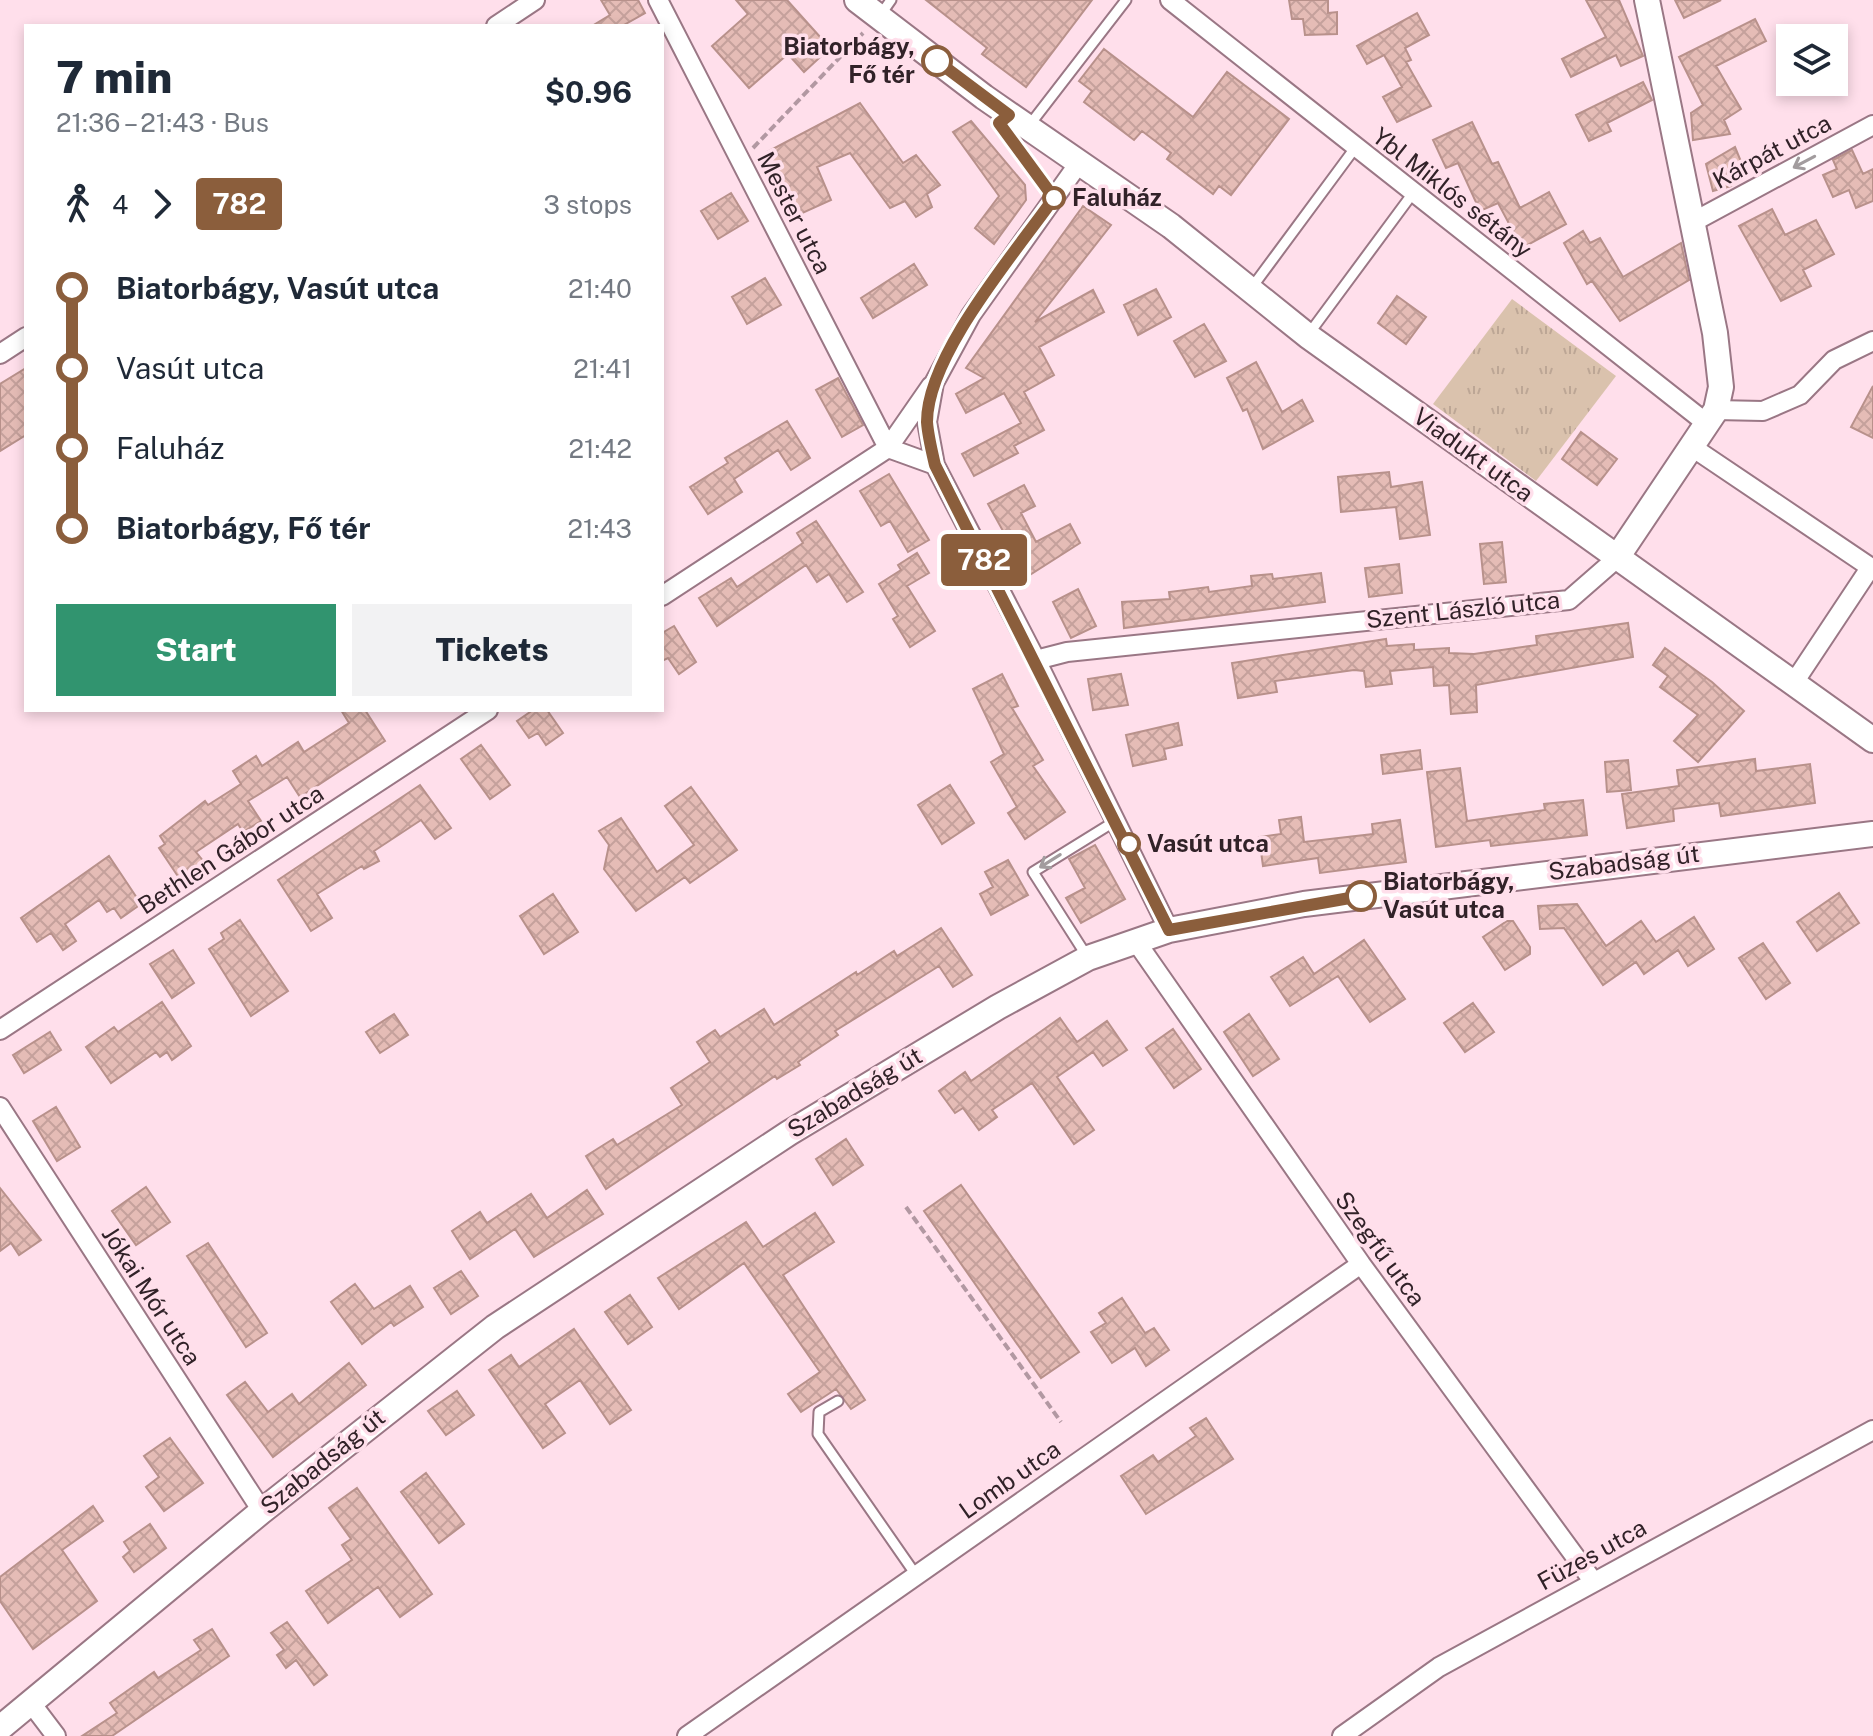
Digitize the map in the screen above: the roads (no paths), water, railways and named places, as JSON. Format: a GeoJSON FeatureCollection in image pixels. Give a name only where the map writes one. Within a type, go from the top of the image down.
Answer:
{"type":"FeatureCollection","features":[{"type":"Feature","properties":{"kind":"main road","name":"Viadukt utca"},"geometry":{"type":"LineString","coordinates":[[857,0],[885,8],[1019,121],[1171,226],[1308,336],[1873,740]]}},
{"type":"Feature","properties":{"kind":"main road","name":"Szent László utca"},"geometry":{"type":"LineString","coordinates":[[1616,559],[1711,416],[1721,387],[1715,333],[1647,0]]}},
{"type":"Feature","properties":{"kind":"main road","name":"Szabadság út"},"geometry":{"type":"LineString","coordinates":[[0,1728],[262,1511],[495,1327],[789,1133],[998,1007],[1088,958],[1169,930],[1304,904],[1873,834]]}},
{"type":"Feature","properties":{"kind":"street"},"geometry":{"type":"LineString","coordinates":[[499,24],[535,0]]}},
{"type":"Feature","properties":{"kind":"street","name":"Mester utca"},"geometry":{"type":"LineString","coordinates":[[658,0],[888,448]]}},
{"type":"Feature","properties":{"kind":"street","name":"Ybl Miklós sétány"},"geometry":{"type":"LineString","coordinates":[[1170,0],[1413,193],[1711,416]]}},
{"type":"Feature","properties":{"kind":"street","name":"Kárpát utca"},"geometry":{"type":"LineString","coordinates":[[1693,222],[1873,125]]}},
{"type":"Feature","properties":{"kind":"street"},"geometry":{"type":"LineString","coordinates":[[664,595],[888,448],[934,383],[971,315],[1079,163]]}},
{"type":"Feature","properties":{"kind":"street"},"geometry":{"type":"LineString","coordinates":[[0,354],[24,338]]}},
{"type":"Feature","properties":{"kind":"street"},"geometry":{"type":"LineString","coordinates":[[1711,416],[1763,411],[1800,395],[1834,360],[1873,341]]}},
{"type":"Feature","properties":{"kind":"street"},"geometry":{"type":"LineString","coordinates":[[934,383],[927,422],[935,465],[1117,820],[1169,930]]}},
{"type":"Feature","properties":{"kind":"street"},"geometry":{"type":"LineString","coordinates":[[1692,447],[1872,569],[1793,684]]}},
{"type":"Feature","properties":{"kind":"street"},"geometry":{"type":"LineString","coordinates":[[888,448],[935,465]]}},
{"type":"Feature","properties":{"kind":"street","name":"Szent László utca"},"geometry":{"type":"LineString","coordinates":[[1036,660],[1067,652],[1569,600],[1616,559]]}},
{"type":"Feature","properties":{"kind":"street","name":"Bethlen Gábor utca"},"geometry":{"type":"LineString","coordinates":[[0,1030],[485,712]]}},
{"type":"Feature","properties":{"kind":"street","name":"Szegfű utca"},"geometry":{"type":"LineString","coordinates":[[1135,940],[1361,1264],[1593,1581]]}},
{"type":"Feature","properties":{"kind":"street","name":"Jókai Mór utca"},"geometry":{"type":"LineString","coordinates":[[0,1107],[262,1511]]}},
{"type":"Feature","properties":{"kind":"street","name":"Lomb utca"},"geometry":{"type":"LineString","coordinates":[[687,1736],[1361,1264]]}},
{"type":"Feature","properties":{"kind":"street","name":"Füzes utca"},"geometry":{"type":"LineString","coordinates":[[1342,1736],[1439,1667],[1873,1430]]}},
{"type":"Feature","properties":{"kind":"street"},"geometry":{"type":"LineString","coordinates":[[31,1703],[56,1736]]}},
{"type":"Feature","properties":{"kind":"lane"},"geometry":{"type":"LineString","coordinates":[[1054,198],[999,123],[1019,121],[1126,0]]}},
{"type":"Feature","properties":{"kind":"lane"},"geometry":{"type":"LineString","coordinates":[[1250,290],[1355,148]]}},
{"type":"Feature","properties":{"kind":"lane"},"geometry":{"type":"LineString","coordinates":[[1308,336],[1413,193]]}},
{"type":"Feature","properties":{"kind":"lane"},"geometry":{"type":"LineString","coordinates":[[1088,958],[1033,872],[1117,820]]}},
{"type":"Feature","properties":{"kind":"lane"},"geometry":{"type":"LineString","coordinates":[[838,1401],[819,1412],[818,1434],[916,1575]]}},
{"type":"Feature","properties":{"kind":"place","name":"Biatorbágy, Fő tér"},"geometry":{"type":"Point","coordinates":[937,61]}},
{"type":"Feature","properties":{"kind":"place","name":"Faluház"},"geometry":{"type":"Point","coordinates":[1054,198]}},
{"type":"Feature","properties":{"kind":"place","name":"Vasút utca"},"geometry":{"type":"Point","coordinates":[1129,844]}},
{"type":"Feature","properties":{"kind":"place","name":"Biatorbágy, Vasút utca"},"geometry":{"type":"Point","coordinates":[1361,896]}}]}
